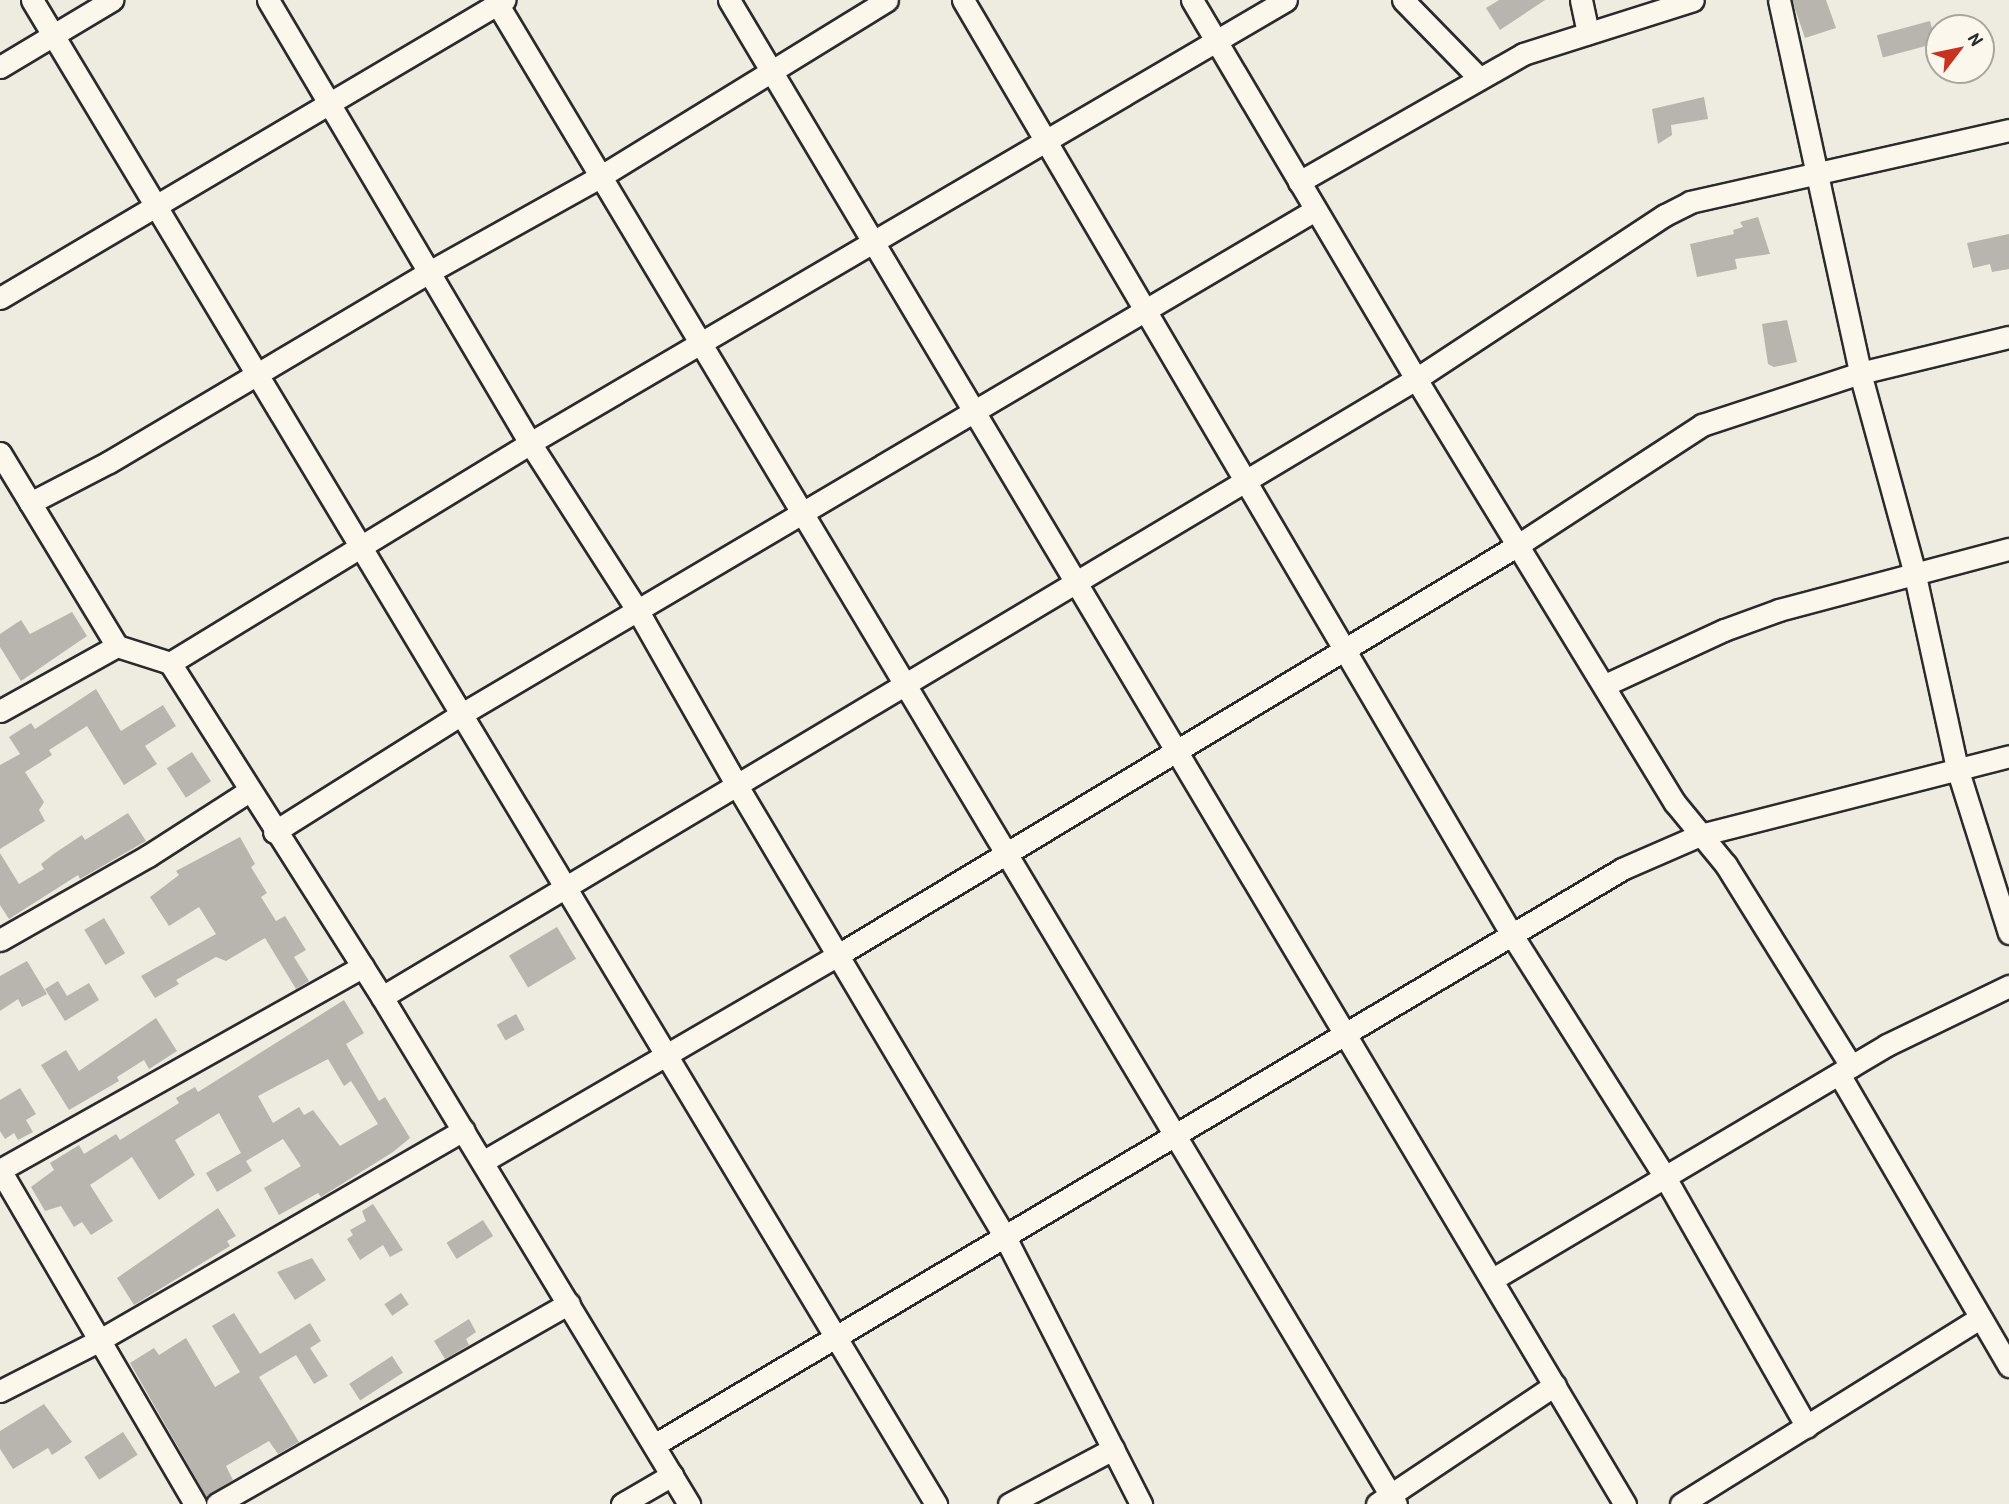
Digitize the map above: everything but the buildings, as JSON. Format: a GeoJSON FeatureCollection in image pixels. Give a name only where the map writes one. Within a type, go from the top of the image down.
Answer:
{"type":"FeatureCollection","features":[{"type":"Feature","properties":{"kind":"street"},"geometry":{"type":"LineString","coordinates":[[32,0],[936,1504]]}},
{"type":"Feature","properties":{"kind":"street"},"geometry":{"type":"LineString","coordinates":[[0,67],[112,0]]}},
{"type":"Feature","properties":{"kind":"street"},"geometry":{"type":"LineString","coordinates":[[268,0],[530,443],[639,613],[736,784],[1005,1237],[1142,1504]]}},
{"type":"Feature","properties":{"kind":"street"},"geometry":{"type":"LineString","coordinates":[[729,0],[974,411],[1077,578],[1625,1504]]}},
{"type":"Feature","properties":{"kind":"street"},"geometry":{"type":"LineString","coordinates":[[30,503],[258,376],[429,272],[598,178],[887,0]]}},
{"type":"Feature","properties":{"kind":"street"},"geometry":{"type":"LineString","coordinates":[[963,0],[1047,138],[1145,311],[1512,935],[1667,1179],[1807,1427]]}},
{"type":"Feature","properties":{"kind":"street"},"geometry":{"type":"LineString","coordinates":[[1192,0],[1416,379],[1675,803],[1726,865],[1845,1070],[1980,1318],[2009,1366]]}},
{"type":"Feature","properties":{"kind":"street"},"geometry":{"type":"LineString","coordinates":[[170,663],[530,443],[1286,0]]}},
{"type":"Feature","properties":{"kind":"street"},"geometry":{"type":"LineString","coordinates":[[1403,0],[1479,78]]}},
{"type":"Feature","properties":{"kind":"street"},"geometry":{"type":"LineString","coordinates":[[1581,0],[1588,33]]}},
{"type":"Feature","properties":{"kind":"street"},"geometry":{"type":"LineString","coordinates":[[1298,182],[1523,54],[1693,0]]}},
{"type":"Feature","properties":{"kind":"street"},"geometry":{"type":"LineString","coordinates":[[1779,0],[1814,173],[1860,373],[1914,571],[1957,768],[2009,933]]}},
{"type":"Feature","properties":{"kind":"street"},"geometry":{"type":"LineString","coordinates":[[0,298],[499,1],[598,178],[1007,852],[1388,1501],[1555,1385]]}},
{"type":"Feature","properties":{"kind":"street"},"geometry":{"type":"LineString","coordinates":[[382,997],[1077,578],[1416,379],[1673,211],[1690,202],[2009,130]]}},
{"type":"Feature","properties":{"kind":"street"},"geometry":{"type":"LineString","coordinates":[[274,832],[460,715],[639,613],[802,512],[1315,210]]}},
{"type":"Feature","properties":{"kind":"street"},"geometry":{"type":"LineString","coordinates":[[484,1161],[838,955],[1518,545],[1702,425],[1860,373],[2009,337]]}},
{"type":"Feature","properties":{"kind":"street"},"geometry":{"type":"LineString","coordinates":[[3,466],[30,503],[117,646],[170,663],[274,832],[363,966],[484,1161],[689,1504]]}},
{"type":"Feature","properties":{"kind":"street"},"geometry":{"type":"LineString","coordinates":[[1605,685],[1747,621],[1914,571],[2009,549]]}},
{"type":"Feature","properties":{"kind":"street"},"geometry":{"type":"LineString","coordinates":[[0,711],[117,646]]}},
{"type":"Feature","properties":{"kind":"street"},"geometry":{"type":"LineString","coordinates":[[654,1445],[1622,869],[1700,835],[2009,756]]}},
{"type":"Feature","properties":{"kind":"street"},"geometry":{"type":"LineString","coordinates":[[0,940],[148,856],[249,791]]}},
{"type":"Feature","properties":{"kind":"street"},"geometry":{"type":"LineString","coordinates":[[195,1504],[0,1170],[363,966]]}},
{"type":"Feature","properties":{"kind":"street"},"geometry":{"type":"LineString","coordinates":[[1493,1279],[1667,1179],[1845,1070],[2009,986]]}},
{"type":"Feature","properties":{"kind":"street"},"geometry":{"type":"LineString","coordinates":[[0,1391],[98,1341],[464,1130]]}},
{"type":"Feature","properties":{"kind":"street"},"geometry":{"type":"LineString","coordinates":[[217,1504],[569,1303]]}},
{"type":"Feature","properties":{"kind":"street"},"geometry":{"type":"LineString","coordinates":[[1681,1504],[1980,1318]]}},
{"type":"Feature","properties":{"kind":"street"},"geometry":{"type":"LineString","coordinates":[[1009,1504],[1113,1449]]}},
{"type":"Feature","properties":{"kind":"street"},"geometry":{"type":"LineString","coordinates":[[622,1504],[672,1475]]}}]}
